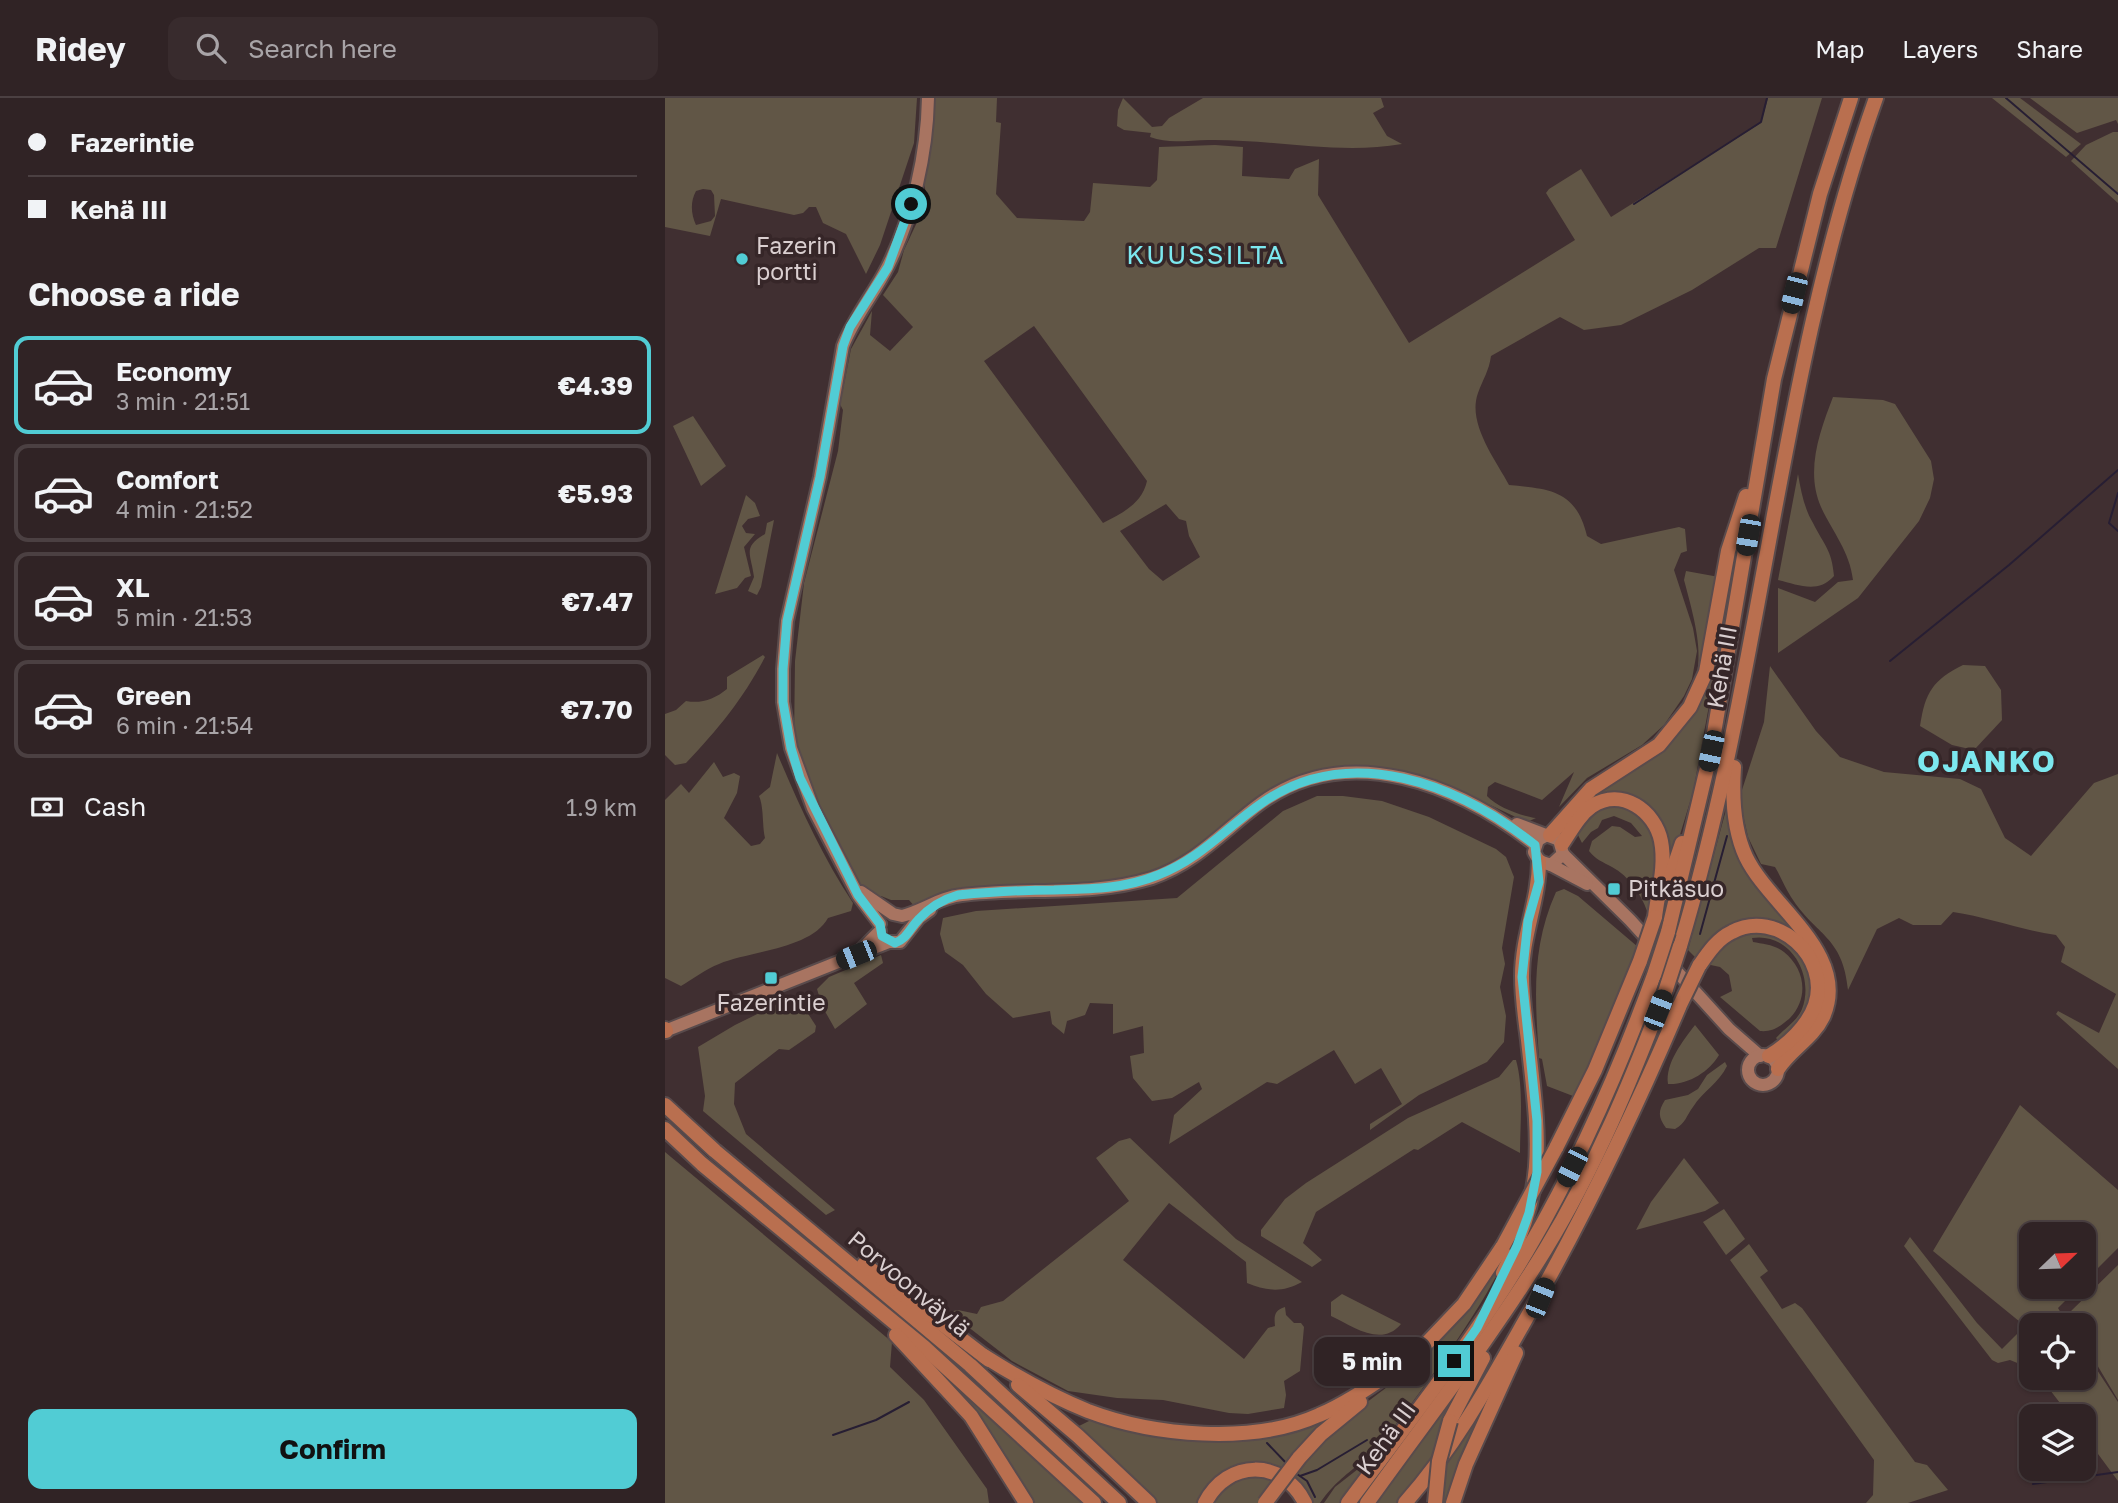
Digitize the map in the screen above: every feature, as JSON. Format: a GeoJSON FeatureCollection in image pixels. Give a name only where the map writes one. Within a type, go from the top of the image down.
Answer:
{"type":"FeatureCollection","features":[{"type":"Feature","properties":{"kind":"highway"},"geometry":{"type":"LineString","coordinates":[[1831,156],[1833,128],[1842,98]]}},
{"type":"Feature","properties":{"kind":"highway","name":"Kehä III"},"geometry":{"type":"LineString","coordinates":[[1347,1503],[1477,1328],[1527,1251],[1579,1153],[1621,1062],[1654,975],[1696,823],[1717,717],[1775,379],[1831,156],[1851,98]]}},
{"type":"Feature","properties":{"kind":"highway","name":"Kehä III"},"geometry":{"type":"LineString","coordinates":[[1367,1503],[1490,1335],[1545,1251],[1615,1116],[1666,989],[1711,836],[1735,724],[1801,371],[1822,278],[1850,175],[1876,98]]}},
{"type":"Feature","properties":{"kind":"highway"},"geometry":{"type":"LineString","coordinates":[[1850,175],[1866,149],[1885,98]]}},
{"type":"Feature","properties":{"kind":"highway"},"geometry":{"type":"LineString","coordinates":[[1543,839],[1591,789],[1660,745],[1683,718],[1697,695],[1706,671],[1728,551],[1740,518],[1759,423],[1775,379]]}},
{"type":"Feature","properties":{"kind":"highway"},"geometry":{"type":"LineString","coordinates":[[1265,1503],[1321,1434],[1410,1360],[1464,1304],[1503,1246],[1556,1148],[1600,1058],[1640,961],[1686,831],[1705,750],[1717,717]]}},
{"type":"Feature","properties":{"kind":"highway"},"geometry":{"type":"LineString","coordinates":[[1735,724],[1733,802],[1744,853],[1766,890],[1814,945],[1828,975],[1829,996],[1818,1026],[1778,1069]]}},
{"type":"Feature","properties":{"kind":"highway"},"geometry":{"type":"LineString","coordinates":[[1562,849],[1577,821],[1593,806],[1617,800],[1642,807],[1658,828],[1663,849],[1655,917]]}},
{"type":"Feature","properties":{"kind":"highway"},"geometry":{"type":"LineString","coordinates":[[1477,1328],[1524,1228],[1537,1172],[1537,1121],[1522,977],[1528,921],[1545,863]]}},
{"type":"Feature","properties":{"kind":"highway"},"geometry":{"type":"LineString","coordinates":[[1405,1503],[1456,1440],[1549,1278],[1607,1170],[1699,966],[1724,936],[1748,927],[1779,931],[1802,946],[1815,973],[1818,988],[1815,1005],[1806,1022],[1764,1056]]}},
{"type":"Feature","properties":{"kind":"highway","name":"Porvoonväylä"},"geometry":{"type":"LineString","coordinates":[[665,1105],[715,1151],[995,1387],[1119,1503]]}},
{"type":"Feature","properties":{"kind":"highway","name":"Porvoonväylä"},"geometry":{"type":"LineString","coordinates":[[665,1129],[702,1164],[943,1363],[1094,1503]]}},
{"type":"Feature","properties":{"kind":"highway"},"geometry":{"type":"LineString","coordinates":[[803,1226],[865,1265],[984,1356],[1079,1436],[1149,1503]]}},
{"type":"Feature","properties":{"kind":"highway"},"geometry":{"type":"LineString","coordinates":[[1435,1503],[1439,1461],[1450,1421],[1476,1369],[1535,1275],[1545,1251]]}},
{"type":"Feature","properties":{"kind":"highway"},"geometry":{"type":"LineString","coordinates":[[824,1266],[947,1387],[997,1453],[1026,1503]]}},
{"type":"Feature","properties":{"kind":"highway"},"geometry":{"type":"LineString","coordinates":[[1453,1503],[1467,1464],[1549,1278]]}},
{"type":"Feature","properties":{"kind":"highway"},"geometry":{"type":"LineString","coordinates":[[984,1356],[1024,1381],[1091,1412],[1149,1426],[1225,1433],[1267,1430],[1317,1416],[1348,1401],[1410,1360]]}},
{"type":"Feature","properties":{"kind":"highway"},"geometry":{"type":"LineString","coordinates":[[997,1453],[1020,1503]]}},
{"type":"Feature","properties":{"kind":"highway"},"geometry":{"type":"LineString","coordinates":[[1205,1503],[1220,1482],[1254,1469],[1277,1474],[1291,1483],[1305,1503]]}},
{"type":"Feature","properties":{"kind":"main road"},"geometry":{"type":"LineString","coordinates":[[890,942],[853,885],[813,808],[791,748],[783,702],[784,646],[792,595],[820,477],[843,346],[850,327],[876,289],[894,253],[925,141],[928,98]]}},
{"type":"Feature","properties":{"kind":"main road"},"geometry":{"type":"LineString","coordinates":[[856,955],[880,928],[883,919],[943,900],[972,894],[1108,888],[1156,877],[1202,853],[1274,795],[1300,782],[1335,774],[1365,772],[1410,779],[1471,802],[1497,818],[1562,849],[1729,1029],[1764,1056],[1773,1059],[1778,1069],[1775,1078],[1763,1084],[1754,1081],[1729,1029]]}},
{"type":"Feature","properties":{"kind":"main road"},"geometry":{"type":"LineString","coordinates":[[1543,839],[1534,852],[1545,863],[1580,879],[1608,898]]}},
{"type":"Feature","properties":{"kind":"main road"},"geometry":{"type":"LineString","coordinates":[[1545,863],[1562,849]]}},
{"type":"Feature","properties":{"kind":"main road"},"geometry":{"type":"LineString","coordinates":[[853,885],[897,915],[909,925],[909,930]]}},
{"type":"Feature","properties":{"kind":"main road"},"geometry":{"type":"LineString","coordinates":[[665,1030],[890,942],[900,942],[919,918],[943,900]]}},
{"type":"Feature","properties":{"kind":"main road"},"geometry":{"type":"LineString","coordinates":[[1749,1067],[1753,1060],[1764,1056]]}},
{"type":"Feature","properties":{"kind":"shaded area"},"geometry":{"type":"Polygon","coordinates":[[[665,98],[917,98],[914,143],[880,245],[866,274],[846,234],[823,223],[816,207],[809,207],[803,213],[794,215],[721,199],[710,236],[665,227],[665,98]],[[711,190],[696,191],[694,195],[692,208],[696,225],[711,221],[715,216],[714,195],[711,190]]]}},
{"type":"Feature","properties":{"kind":"shaded area"},"geometry":{"type":"Polygon","coordinates":[[[933,98],[997,98],[996,122],[1001,123],[996,194],[1017,218],[1084,221],[1090,212],[1093,183],[1150,187],[1157,180],[1159,147],[1243,147],[1242,176],[1289,179],[1295,169],[1319,159],[1318,195],[1409,343],[1575,240],[1546,193],[1581,169],[1611,217],[1761,123],[1768,98],[1822,98],[1776,248],[1759,248],[1692,290],[1621,325],[1584,330],[1560,317],[1491,356],[1478,393],[1476,416],[1479,428],[1509,485],[1537,488],[1559,495],[1576,509],[1587,536],[1601,544],[1679,527],[1685,529],[1687,551],[1681,553],[1674,570],[1693,628],[1697,651],[1692,679],[1664,725],[1642,745],[1587,778],[1559,807],[1574,772],[1542,800],[1495,782],[1488,787],[1487,796],[1497,804],[1536,818],[1527,822],[1421,777],[1368,768],[1339,769],[1309,774],[1239,824],[1188,856],[1135,878],[1091,886],[965,888],[945,893],[915,907],[909,900],[891,900],[881,896],[876,901],[856,882],[814,796],[794,740],[795,661],[804,583],[838,451],[843,410],[840,404],[851,349],[872,311],[870,335],[890,351],[913,327],[883,295],[898,272],[904,250],[927,201],[923,175],[933,98]],[[1034,326],[984,361],[1103,523],[1136,502],[1147,481],[1034,326]],[[1166,504],[1120,531],[1149,569],[1163,581],[1200,557],[1189,536],[1186,521],[1179,519],[1166,504]]]}},
{"type":"Feature","properties":{"kind":"shaded area"},"geometry":{"type":"Polygon","coordinates":[[[1123,98],[1152,127],[1162,126],[1169,118],[1203,98],[1381,98],[1384,107],[1373,113],[1387,136],[1402,144],[1356,148],[1238,141],[1166,141],[1150,137],[1151,133],[1124,130],[1117,126],[1118,110],[1123,98]]]}},
{"type":"Feature","properties":{"kind":"shaded area"},"geometry":{"type":"Polygon","coordinates":[[[1992,98],[2020,98],[2081,144],[2066,157],[1992,98]]]}},
{"type":"Feature","properties":{"kind":"shaded area"},"geometry":{"type":"Polygon","coordinates":[[[2030,98],[2118,98],[2118,124],[2116,120],[2077,133],[2030,98]]]}},
{"type":"Feature","properties":{"kind":"shaded area"},"geometry":{"type":"Polygon","coordinates":[[[2118,132],[2118,203],[2071,161],[2086,145],[2118,132]]]}},
{"type":"Feature","properties":{"kind":"shaded area"},"geometry":{"type":"Polygon","coordinates":[[[1833,397],[1883,400],[1895,404],[1931,461],[1934,479],[1930,498],[1919,521],[1858,598],[1778,653],[1778,588],[1815,602],[1838,582],[1853,580],[1844,551],[1821,507],[1814,479],[1819,437],[1833,397]]]}},
{"type":"Feature","properties":{"kind":"shaded area"},"geometry":{"type":"Polygon","coordinates":[[[693,416],[726,466],[701,486],[673,426],[693,416]]]}},
{"type":"Feature","properties":{"kind":"shaded area"},"geometry":{"type":"Polygon","coordinates":[[[1798,474],[1807,511],[1827,548],[1834,576],[1821,585],[1808,587],[1778,580],[1798,474]]]}},
{"type":"Feature","properties":{"kind":"shaded area"},"geometry":{"type":"Polygon","coordinates":[[[746,495],[755,503],[760,516],[748,519],[742,526],[746,533],[755,534],[744,547],[751,576],[745,578],[737,588],[715,594],[746,495]]]}},
{"type":"Feature","properties":{"kind":"shaded area"},"geometry":{"type":"Polygon","coordinates":[[[774,520],[761,587],[757,595],[748,591],[754,577],[751,547],[765,534],[767,523],[774,520]]]}},
{"type":"Feature","properties":{"kind":"shaded area"},"geometry":{"type":"Polygon","coordinates":[[[1686,571],[1719,577],[1706,647],[1700,669],[1686,701],[1698,670],[1699,651],[1684,580],[1686,571]]]}},
{"type":"Feature","properties":{"kind":"shaded area"},"geometry":{"type":"Polygon","coordinates":[[[1721,641],[1693,792],[1668,874],[1667,854],[1640,802],[1580,807],[1592,794],[1665,746],[1721,641]]]}},
{"type":"Feature","properties":{"kind":"shaded area"},"geometry":{"type":"Polygon","coordinates":[[[763,655],[765,657],[748,686],[720,725],[686,763],[675,765],[665,755],[665,714],[676,710],[686,701],[702,701],[718,696],[727,689],[727,677],[763,655]]]}},
{"type":"Feature","properties":{"kind":"shaded area"},"geometry":{"type":"Polygon","coordinates":[[[1963,665],[1985,666],[2001,690],[2002,720],[1974,750],[1952,745],[1920,726],[1932,688],[1944,676],[1963,665]]]}},
{"type":"Feature","properties":{"kind":"shaded area"},"geometry":{"type":"Polygon","coordinates":[[[1770,666],[1816,731],[1840,757],[1884,772],[1960,779],[1981,789],[2005,838],[2031,856],[2094,783],[2118,774],[2118,1069],[2056,1014],[2058,1011],[2099,1033],[2116,994],[2061,962],[2065,947],[2056,935],[1953,912],[1941,925],[1913,925],[1899,918],[1877,929],[1848,990],[1841,958],[1834,947],[1800,910],[1775,867],[1761,864],[1748,837],[1741,793],[1764,722],[1770,666]]]}},
{"type":"Feature","properties":{"kind":"shaded area"},"geometry":{"type":"Polygon","coordinates":[[[1683,707],[1681,711],[1667,729],[1649,745],[1683,707]]]}},
{"type":"Feature","properties":{"kind":"shaded area"},"geometry":{"type":"Polygon","coordinates":[[[777,753],[812,830],[853,903],[851,911],[828,918],[820,928],[794,943],[719,964],[681,986],[665,978],[665,800],[681,784],[689,793],[714,762],[723,777],[734,773],[740,776],[737,793],[724,818],[751,846],[760,844],[765,838],[759,796],[770,787],[777,753]]]}},
{"type":"Feature","properties":{"kind":"shaded area"},"geometry":{"type":"Polygon","coordinates":[[[1317,796],[1382,801],[1429,817],[1496,849],[1506,857],[1514,877],[1502,948],[1505,964],[1500,987],[1506,1016],[1504,1042],[1487,1062],[1419,1095],[1370,1130],[1370,1124],[1402,1104],[1381,1068],[1355,1084],[1334,1050],[1277,1084],[1267,1082],[1169,1144],[1174,1115],[1202,1089],[1199,1082],[1172,1098],[1152,1101],[1133,1078],[1130,1056],[1144,1053],[1143,1026],[1113,1034],[1113,1004],[1090,1003],[1085,1015],[1067,1021],[1064,1034],[1052,1024],[1050,1011],[1013,1018],[986,994],[963,965],[945,952],[940,934],[943,918],[976,911],[1177,898],[1283,811],[1317,796]]]}},
{"type":"Feature","properties":{"kind":"shaded area"},"geometry":{"type":"Polygon","coordinates":[[[1729,799],[1732,824],[1747,870],[1760,891],[1820,962],[1827,980],[1826,999],[1815,1020],[1794,1046],[1791,1043],[1811,1023],[1820,999],[1820,979],[1814,960],[1802,944],[1787,932],[1769,925],[1749,924],[1723,933],[1698,960],[1688,950],[1729,799]]]}},
{"type":"Feature","properties":{"kind":"shaded area"},"geometry":{"type":"Polygon","coordinates":[[[1618,804],[1645,815],[1658,844],[1653,893],[1647,911],[1629,880],[1589,851],[1592,841],[1612,826],[1620,827],[1635,837],[1642,836],[1631,823],[1614,816],[1602,820],[1598,828],[1582,843],[1576,831],[1597,809],[1618,804]]]}},
{"type":"Feature","properties":{"kind":"shaded area"},"geometry":{"type":"Polygon","coordinates":[[[1564,889],[1578,896],[1638,947],[1595,1052],[1573,1096],[1547,1086],[1542,1059],[1539,1058],[1536,1015],[1542,933],[1556,892],[1564,889]]]}},
{"type":"Feature","properties":{"kind":"shaded area"},"geometry":{"type":"Polygon","coordinates":[[[1757,931],[1784,939],[1794,946],[1807,964],[1810,975],[1811,998],[1808,1010],[1801,1023],[1780,1043],[1776,1038],[1800,1013],[1805,996],[1802,970],[1788,949],[1766,938],[1752,938],[1753,942],[1773,946],[1784,952],[1801,976],[1800,1003],[1789,1019],[1769,1031],[1760,1031],[1720,997],[1732,991],[1729,975],[1720,967],[1706,964],[1729,942],[1757,931]]]}},
{"type":"Feature","properties":{"kind":"shaded area"},"geometry":{"type":"Polygon","coordinates":[[[881,955],[883,963],[854,983],[867,1004],[835,1029],[822,1006],[817,989],[829,977],[881,955]]]}},
{"type":"Feature","properties":{"kind":"shaded area"},"geometry":{"type":"Polygon","coordinates":[[[796,995],[816,1026],[815,1032],[789,1050],[779,1049],[735,1083],[734,1104],[746,1134],[835,1210],[826,1215],[703,1111],[705,1096],[698,1047],[796,995]]]}},
{"type":"Feature","properties":{"kind":"shaded area"},"geometry":{"type":"Polygon","coordinates":[[[1695,1025],[1719,1055],[1710,1067],[1697,1076],[1676,1084],[1668,1084],[1672,1060],[1695,1025]]]}},
{"type":"Feature","properties":{"kind":"shaded area"},"geometry":{"type":"Polygon","coordinates":[[[1513,1060],[1516,1060],[1520,1083],[1520,1153],[1462,1122],[1418,1150],[1414,1149],[1316,1212],[1303,1243],[1322,1260],[1312,1267],[1261,1236],[1261,1230],[1285,1199],[1306,1183],[1408,1118],[1499,1077],[1513,1060]]]}},
{"type":"Feature","properties":{"kind":"shaded area"},"geometry":{"type":"Polygon","coordinates":[[[1725,1062],[1727,1066],[1724,1072],[1697,1101],[1681,1124],[1675,1129],[1666,1128],[1660,1114],[1665,1100],[1688,1095],[1698,1089],[1707,1075],[1725,1062]]]}},
{"type":"Feature","properties":{"kind":"shaded area"},"geometry":{"type":"Polygon","coordinates":[[[2020,1105],[2118,1190],[2118,1248],[2097,1269],[2097,1222],[2019,1222],[2019,1299],[2067,1299],[2058,1308],[2061,1313],[2019,1313],[2019,1321],[1933,1251],[2020,1105]]]}},
{"type":"Feature","properties":{"kind":"shaded area"},"geometry":{"type":"Polygon","coordinates":[[[1130,1138],[1236,1239],[1302,1282],[1275,1290],[1247,1283],[1246,1262],[1169,1203],[1123,1260],[1244,1359],[1268,1328],[1275,1326],[1275,1314],[1285,1307],[1286,1315],[1294,1323],[1301,1323],[1304,1327],[1300,1371],[1284,1381],[1284,1408],[1248,1414],[1229,1413],[1163,1400],[1117,1398],[1068,1391],[1012,1361],[949,1312],[958,1310],[977,1314],[981,1307],[1003,1301],[1129,1201],[1096,1158],[1119,1141],[1130,1138]]]}},
{"type":"Feature","properties":{"kind":"shaded area"},"geometry":{"type":"Polygon","coordinates":[[[665,1152],[892,1342],[890,1367],[924,1400],[987,1489],[989,1503],[665,1503],[665,1152]]]}},
{"type":"Feature","properties":{"kind":"shaded area"},"geometry":{"type":"Polygon","coordinates":[[[1684,1158],[1719,1203],[1705,1211],[1636,1230],[1651,1202],[1684,1158]]]}},
{"type":"Feature","properties":{"kind":"shaded area"},"geometry":{"type":"Polygon","coordinates":[[[1724,1209],[1745,1239],[1726,1255],[1703,1222],[1724,1209]]]}},
{"type":"Feature","properties":{"kind":"shaded area"},"geometry":{"type":"Polygon","coordinates":[[[1518,1232],[1489,1290],[1472,1317],[1379,1447],[1371,1451],[1339,1481],[1320,1503],[1310,1503],[1291,1479],[1338,1424],[1415,1366],[1461,1317],[1518,1232]]]}},
{"type":"Feature","properties":{"kind":"shaded area"},"geometry":{"type":"Polygon","coordinates":[[[1910,1237],[1977,1323],[2002,1349],[2019,1332],[2019,1364],[2010,1360],[1998,1363],[1992,1360],[1904,1246],[1910,1237]]]}},
{"type":"Feature","properties":{"kind":"shaded area"},"geometry":{"type":"Polygon","coordinates":[[[1749,1244],[1768,1271],[1760,1277],[1782,1309],[1795,1303],[1802,1308],[1915,1462],[1927,1465],[1948,1490],[1908,1503],[1866,1503],[1873,1495],[1874,1460],[1730,1260],[1749,1244]]]}},
{"type":"Feature","properties":{"kind":"shaded area"},"geometry":{"type":"Polygon","coordinates":[[[2118,1265],[2118,1400],[2096,1363],[2096,1313],[2069,1313],[2083,1299],[2096,1299],[2097,1286],[2118,1265]]]}},
{"type":"Feature","properties":{"kind":"shaded area"},"geometry":{"type":"Polygon","coordinates":[[[1342,1294],[1401,1324],[1393,1331],[1376,1335],[1331,1316],[1331,1302],[1342,1294]]]}},
{"type":"Feature","properties":{"kind":"shaded area"},"geometry":{"type":"Polygon","coordinates":[[[936,1367],[1084,1503],[1031,1503],[936,1367]]]}},
{"type":"Feature","properties":{"kind":"shaded area"},"geometry":{"type":"Polygon","coordinates":[[[2096,1368],[2118,1402],[2118,1481],[2096,1451],[2096,1404],[2061,1404],[2050,1390],[2096,1390],[2096,1368]]]}},
{"type":"Feature","properties":{"kind":"shaded area"},"geometry":{"type":"Polygon","coordinates":[[[1471,1373],[1436,1460],[1398,1503],[1375,1503],[1471,1373]]]}},
{"type":"Feature","properties":{"kind":"shaded area"},"geometry":{"type":"Polygon","coordinates":[[[1492,1390],[1451,1503],[1439,1503],[1444,1465],[1492,1390]]]}},
{"type":"Feature","properties":{"kind":"shaded area"},"geometry":{"type":"Polygon","coordinates":[[[1355,1402],[1282,1472],[1254,1466],[1201,1503],[1156,1503],[1077,1427],[1097,1417],[1219,1436],[1355,1402]]]}},
{"type":"Feature","properties":{"kind":"shaded area"},"geometry":{"type":"Polygon","coordinates":[[[1367,1462],[1340,1503],[1324,1503],[1335,1487],[1367,1462]]]}},
{"type":"Feature","properties":{"kind":"shaded area"},"geometry":{"type":"Polygon","coordinates":[[[1245,1475],[1277,1479],[1260,1503],[1209,1503],[1216,1493],[1245,1475]]]}},
{"type":"Feature","properties":{"kind":"waterway"},"geometry":{"type":"LineString","coordinates":[[1634,204],[1761,122],[1767,98]]}},
{"type":"Feature","properties":{"kind":"waterway"},"geometry":{"type":"LineString","coordinates":[[2006,98],[2118,194]]}},
{"type":"Feature","properties":{"kind":"waterway"},"geometry":{"type":"LineString","coordinates":[[1890,661],[2009,565],[2118,470]]}},
{"type":"Feature","properties":{"kind":"waterway"},"geometry":{"type":"LineString","coordinates":[[2118,493],[2109,523],[2118,531]]}},
{"type":"Feature","properties":{"kind":"waterway"},"geometry":{"type":"LineString","coordinates":[[1700,934],[1727,836]]}},
{"type":"Feature","properties":{"kind":"waterway"},"geometry":{"type":"LineString","coordinates":[[833,1435],[876,1420],[909,1402]]}},
{"type":"Feature","properties":{"kind":"waterway"},"geometry":{"type":"LineString","coordinates":[[1300,1476],[1317,1470],[1367,1440]]}},
{"type":"Feature","properties":{"kind":"waterway"},"geometry":{"type":"LineString","coordinates":[[1267,1443],[1288,1465]]}},
{"type":"Feature","properties":{"kind":"waterway"},"geometry":{"type":"LineString","coordinates":[[2033,1484],[2118,1472]]}},
{"type":"Feature","properties":{"kind":"waterway"},"geometry":{"type":"LineString","coordinates":[[1297,1474],[1307,1481],[1315,1497]]}},
{"type":"Feature","properties":{"kind":"place","name":"Fazerin portti"},"geometry":{"type":"Point","coordinates":[742,259]}},
{"type":"Feature","properties":{"kind":"place","name":"Pitkäsuo"},"geometry":{"type":"Point","coordinates":[1614,889]}},
{"type":"Feature","properties":{"kind":"place","name":"Fazerintie"},"geometry":{"type":"Point","coordinates":[771,978]}},
{"type":"Feature","properties":{"kind":"district","name":"KUUSSILTA"},"geometry":{"type":"Point","coordinates":[1206,255]}},
{"type":"Feature","properties":{"kind":"district","name":"OJANKO"},"geometry":{"type":"Point","coordinates":[1987,762]}},
{"type":"Feature","properties":{"kind":"route"},"geometry":{"type":"LineString","coordinates":[[911,204],[888,267],[850,327],[843,346],[820,477],[787,621],[782,683],[786,725],[800,778],[813,808],[858,895],[880,924],[882,936],[895,943],[904,939],[919,918],[930,909],[943,900],[958,895],[1108,888],[1156,877],[1208,848],[1274,795],[1300,782],[1335,774],[1365,772],[1393,775],[1431,786],[1471,802],[1535,845],[1534,852],[1539,860],[1539,882],[1522,956],[1522,990],[1537,1121],[1537,1172],[1529,1213],[1517,1246],[1477,1328],[1454,1361]]}}]}
